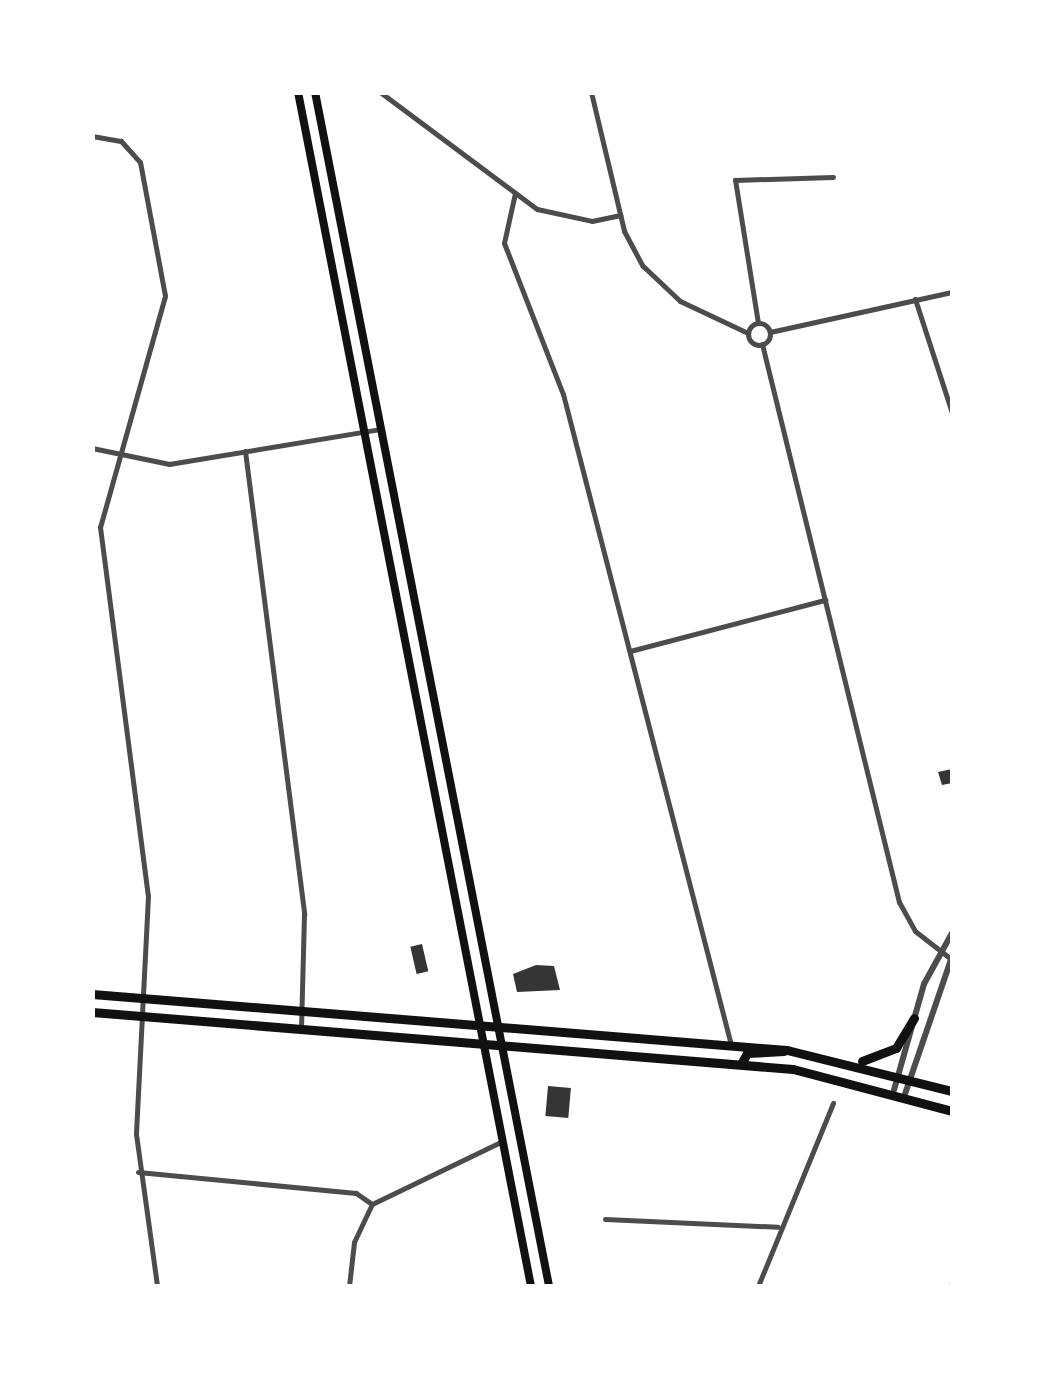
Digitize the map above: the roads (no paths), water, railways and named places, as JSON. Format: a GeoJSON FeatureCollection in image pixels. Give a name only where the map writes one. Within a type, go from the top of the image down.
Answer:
{"type":"FeatureCollection","features":[{"type":"Feature","properties":{"kind":"highway"},"geometry":{"type":"LineString","coordinates":[[92,994],[786,1050],[858,1062],[952,1091]]}},
{"type":"Feature","properties":{"kind":"highway"},"geometry":{"type":"LineString","coordinates":[[92,1012],[484,1047],[741,1064],[899,1092],[952,1111]]}},
{"type":"Feature","properties":{"kind":"highway"},"geometry":{"type":"LineString","coordinates":[[858,1062],[896,1048],[914,1018]]}},
{"type":"Feature","properties":{"kind":"highway"},"geometry":{"type":"LineString","coordinates":[[741,1064],[747,1053],[786,1050]]}},
{"type":"Feature","properties":{"kind":"main road"},"geometry":{"type":"LineString","coordinates":[[298,92],[530,1286]]}},
{"type":"Feature","properties":{"kind":"main road"},"geometry":{"type":"LineString","coordinates":[[315,92],[549,1286]]}},
{"type":"Feature","properties":{"kind":"street"},"geometry":{"type":"LineString","coordinates":[[380,92],[515,193],[558,216],[620,215]]}},
{"type":"Feature","properties":{"kind":"street"},"geometry":{"type":"LineString","coordinates":[[590,92],[620,215],[666,290],[762,344],[899,902],[940,952],[952,958],[899,1092]]}},
{"type":"Feature","properties":{"kind":"street"},"geometry":{"type":"LineString","coordinates":[[92,136],[134,153],[154,221],[164,319],[117,456],[100,528],[148,896],[138,1172],[157,1286]]}},
{"type":"Feature","properties":{"kind":"street"},"geometry":{"type":"LineString","coordinates":[[770,332],[758,323],[734,212],[737,177],[833,177]]}},
{"type":"Feature","properties":{"kind":"street"},"geometry":{"type":"LineString","coordinates":[[515,193],[504,243],[563,394],[731,1046]]}},
{"type":"Feature","properties":{"kind":"street"},"geometry":{"type":"LineString","coordinates":[[762,344],[770,332],[952,292]]}},
{"type":"Feature","properties":{"kind":"street"},"geometry":{"type":"LineString","coordinates":[[916,299],[952,413]]}},
{"type":"Feature","properties":{"kind":"street"},"geometry":{"type":"LineString","coordinates":[[748,334],[758,323]]}},
{"type":"Feature","properties":{"kind":"street"},"geometry":{"type":"LineString","coordinates":[[92,448],[169,464],[381,429]]}},
{"type":"Feature","properties":{"kind":"street"},"geometry":{"type":"LineString","coordinates":[[245,451],[304,914],[301,1030]]}},
{"type":"Feature","properties":{"kind":"street"},"geometry":{"type":"LineString","coordinates":[[630,652],[825,600]]}},
{"type":"Feature","properties":{"kind":"street"},"geometry":{"type":"LineString","coordinates":[[904,1075],[914,1018],[940,952],[952,933]]}},
{"type":"Feature","properties":{"kind":"street"},"geometry":{"type":"LineString","coordinates":[[758,1286],[778,1227],[833,1103]]}},
{"type":"Feature","properties":{"kind":"street"},"geometry":{"type":"LineString","coordinates":[[349,1286],[372,1204],[502,1141]]}},
{"type":"Feature","properties":{"kind":"street"},"geometry":{"type":"LineString","coordinates":[[138,1172],[356,1193],[372,1204]]}},
{"type":"Feature","properties":{"kind":"street"},"geometry":{"type":"LineString","coordinates":[[605,1219],[778,1227]]}}]}
